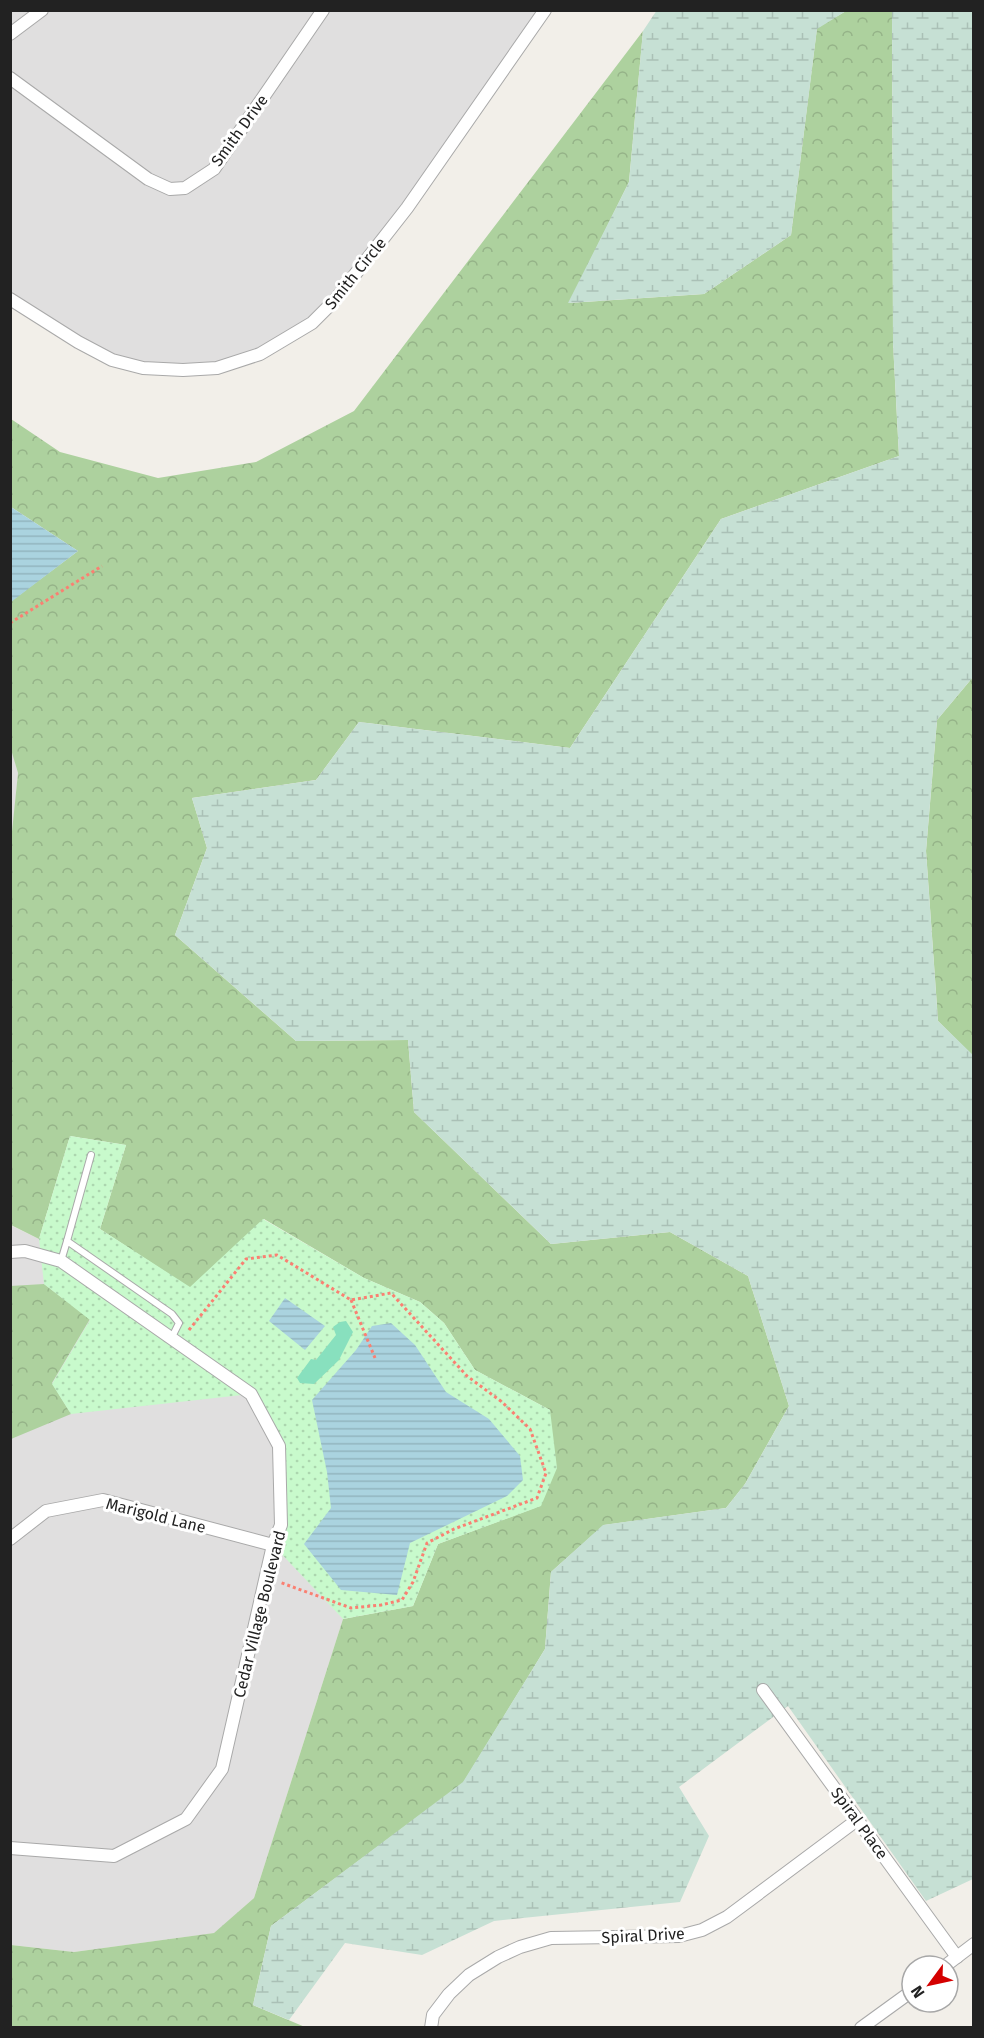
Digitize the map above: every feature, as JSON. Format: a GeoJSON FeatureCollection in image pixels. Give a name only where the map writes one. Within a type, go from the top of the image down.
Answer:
{"type":"FeatureCollection","features":[{"type":"Feature","properties":{"kind":"street"},"geometry":{"type":"LineString","coordinates":[[10,34],[42,10]]}},
{"type":"Feature","properties":{"kind":"street","name":"Smith Drive"},"geometry":{"type":"LineString","coordinates":[[10,78],[148,179],[170,189],[185,188],[214,169],[323,10]]}},
{"type":"Feature","properties":{"kind":"street","name":"Smith Circle"},"geometry":{"type":"LineString","coordinates":[[10,299],[78,342],[112,360],[143,368],[183,370],[217,368],[260,354],[312,323],[335,300],[407,208],[545,10]]}},
{"type":"Feature","properties":{"kind":"street","name":"Cedar Village Boulevard"},"geometry":{"type":"LineString","coordinates":[[10,1252],[25,1251],[61,1261],[251,1394],[279,1446],[281,1526],[273,1545],[222,1769],[186,1819],[114,1856],[10,1848]]}},
{"type":"Feature","properties":{"kind":"street","name":"Marigold Lane"},"geometry":{"type":"LineString","coordinates":[[10,1539],[46,1511],[103,1500],[273,1545]]}},
{"type":"Feature","properties":{"kind":"street","name":"Spiral Place"},"geometry":{"type":"LineString","coordinates":[[763,1690],[955,1954]]}},
{"type":"Feature","properties":{"kind":"street","name":"Spiral Drive"},"geometry":{"type":"LineString","coordinates":[[431,2028],[434,2015],[448,1994],[469,1976],[498,1957],[520,1947],[551,1938],[679,1936],[702,1929],[727,1917],[857,1820]]}},
{"type":"Feature","properties":{"kind":"street"},"geometry":{"type":"LineString","coordinates":[[960,1955],[974,1944]]}},
{"type":"Feature","properties":{"kind":"street"},"geometry":{"type":"LineString","coordinates":[[861,2028],[900,2000]]}},
{"type":"Feature","properties":{"kind":"lane"},"geometry":{"type":"LineString","coordinates":[[61,1261],[91,1155]]}},
{"type":"Feature","properties":{"kind":"lane"},"geometry":{"type":"LineString","coordinates":[[67,1241],[172,1314],[179,1323],[175,1340]]}},
{"type":"Feature","properties":{"kind":"path"},"geometry":{"type":"LineString","coordinates":[[10,623],[102,566]]}},
{"type":"Feature","properties":{"kind":"path"},"geometry":{"type":"LineString","coordinates":[[175,1340],[246,1259],[277,1255],[351,1300],[375,1358]]}},
{"type":"Feature","properties":{"kind":"path"},"geometry":{"type":"LineString","coordinates":[[266,1578],[351,1608],[402,1600],[413,1582],[427,1543],[454,1529],[537,1498],[546,1473],[530,1429],[501,1402],[467,1376],[391,1293],[351,1300]]}},
{"type":"Feature","properties":{"kind":"shaded area"},"geometry":{"type":"Polygon","coordinates":[[[10,11],[546,11],[407,208],[312,323],[217,368],[112,360],[11,299],[10,11]]]}},
{"type":"Feature","properties":{"kind":"shaded area"},"geometry":{"type":"Polygon","coordinates":[[[11,746],[18,773],[11,851],[11,746]]]}},
{"type":"Feature","properties":{"kind":"shaded area"},"geometry":{"type":"Polygon","coordinates":[[[10,1225],[39,1239],[444,1323],[343,1619],[254,1898],[215,1933],[74,1952],[11,1945],[10,1225]]]}},
{"type":"Feature","properties":{"kind":"green space"},"geometry":{"type":"Polygon","coordinates":[[[657,10],[846,11],[817,29],[791,235],[704,294],[568,303],[629,182],[643,31],[657,10]]]}},
{"type":"Feature","properties":{"kind":"green space"},"geometry":{"type":"Polygon","coordinates":[[[846,11],[892,11],[893,343],[899,456],[721,519],[570,748],[359,722],[316,780],[192,798],[207,848],[175,935],[296,1041],[408,1040],[414,1112],[551,1244],[670,1232],[748,1276],[789,1406],[745,1484],[726,1508],[604,1525],[551,1572],[545,1649],[463,1783],[271,1926],[253,2005],[305,2027],[11,2027],[11,1945],[74,1952],[214,1933],[254,1898],[343,1619],[413,1606],[438,1544],[540,1506],[550,1410],[475,1370],[444,1323],[420,1302],[364,1278],[264,1219],[190,1288],[100,1229],[126,1145],[70,1136],[39,1239],[11,1225],[10,851],[18,773],[10,746],[10,602],[78,551],[11,507],[11,419],[60,452],[158,478],[256,462],[354,411],[643,31],[629,182],[569,303],[704,294],[791,235],[817,28],[846,11]]]}},
{"type":"Feature","properties":{"kind":"green space"},"geometry":{"type":"Polygon","coordinates":[[[892,11],[973,11],[973,677],[937,720],[926,851],[938,1021],[974,1056],[973,1879],[926,1901],[788,1706],[679,1787],[709,1836],[680,1902],[494,1921],[422,1955],[345,1943],[289,2020],[253,2005],[271,1926],[463,1782],[545,1649],[551,1572],[603,1525],[726,1508],[745,1484],[789,1406],[748,1276],[670,1232],[551,1244],[414,1112],[408,1040],[296,1041],[175,935],[207,848],[192,798],[316,780],[359,722],[570,748],[721,519],[899,456],[893,343],[892,11]]]}},
{"type":"Feature","properties":{"kind":"green space"},"geometry":{"type":"Polygon","coordinates":[[[973,677],[973,1056],[938,1021],[926,851],[937,720],[973,677]]]}},
{"type":"Feature","properties":{"kind":"green space"},"geometry":{"type":"Polygon","coordinates":[[[70,1136],[126,1145],[100,1229],[190,1287],[263,1219],[364,1278],[420,1302],[444,1323],[475,1370],[550,1410],[557,1468],[541,1506],[438,1544],[413,1606],[343,1619],[273,1545],[281,1525],[279,1446],[251,1394],[71,1414],[52,1384],[90,1320],[44,1284],[39,1239],[70,1136]]]}},
{"type":"Feature","properties":{"kind":"green space"},"geometry":{"type":"Polygon","coordinates":[[[44,1284],[90,1319],[52,1383],[71,1414],[11,1439],[10,1286],[44,1284]]]}},
{"type":"Feature","properties":{"kind":"green space"},"geometry":{"type":"Polygon","coordinates":[[[346,1321],[353,1332],[339,1360],[314,1384],[300,1383],[297,1378],[311,1359],[316,1360],[336,1335],[333,1327],[346,1321]]]}},
{"type":"Feature","properties":{"kind":"water"},"geometry":{"type":"Polygon","coordinates":[[[11,507],[78,551],[11,602],[11,507]]]}},
{"type":"Feature","properties":{"kind":"water"},"geometry":{"type":"Polygon","coordinates":[[[285,1298],[325,1326],[305,1350],[269,1321],[285,1298]]]}},
{"type":"Feature","properties":{"kind":"water"},"geometry":{"type":"Polygon","coordinates":[[[391,1323],[415,1345],[446,1392],[489,1419],[520,1456],[523,1480],[507,1496],[410,1543],[397,1595],[341,1590],[304,1544],[331,1508],[327,1472],[312,1400],[356,1350],[372,1326],[391,1323]]]}}]}
